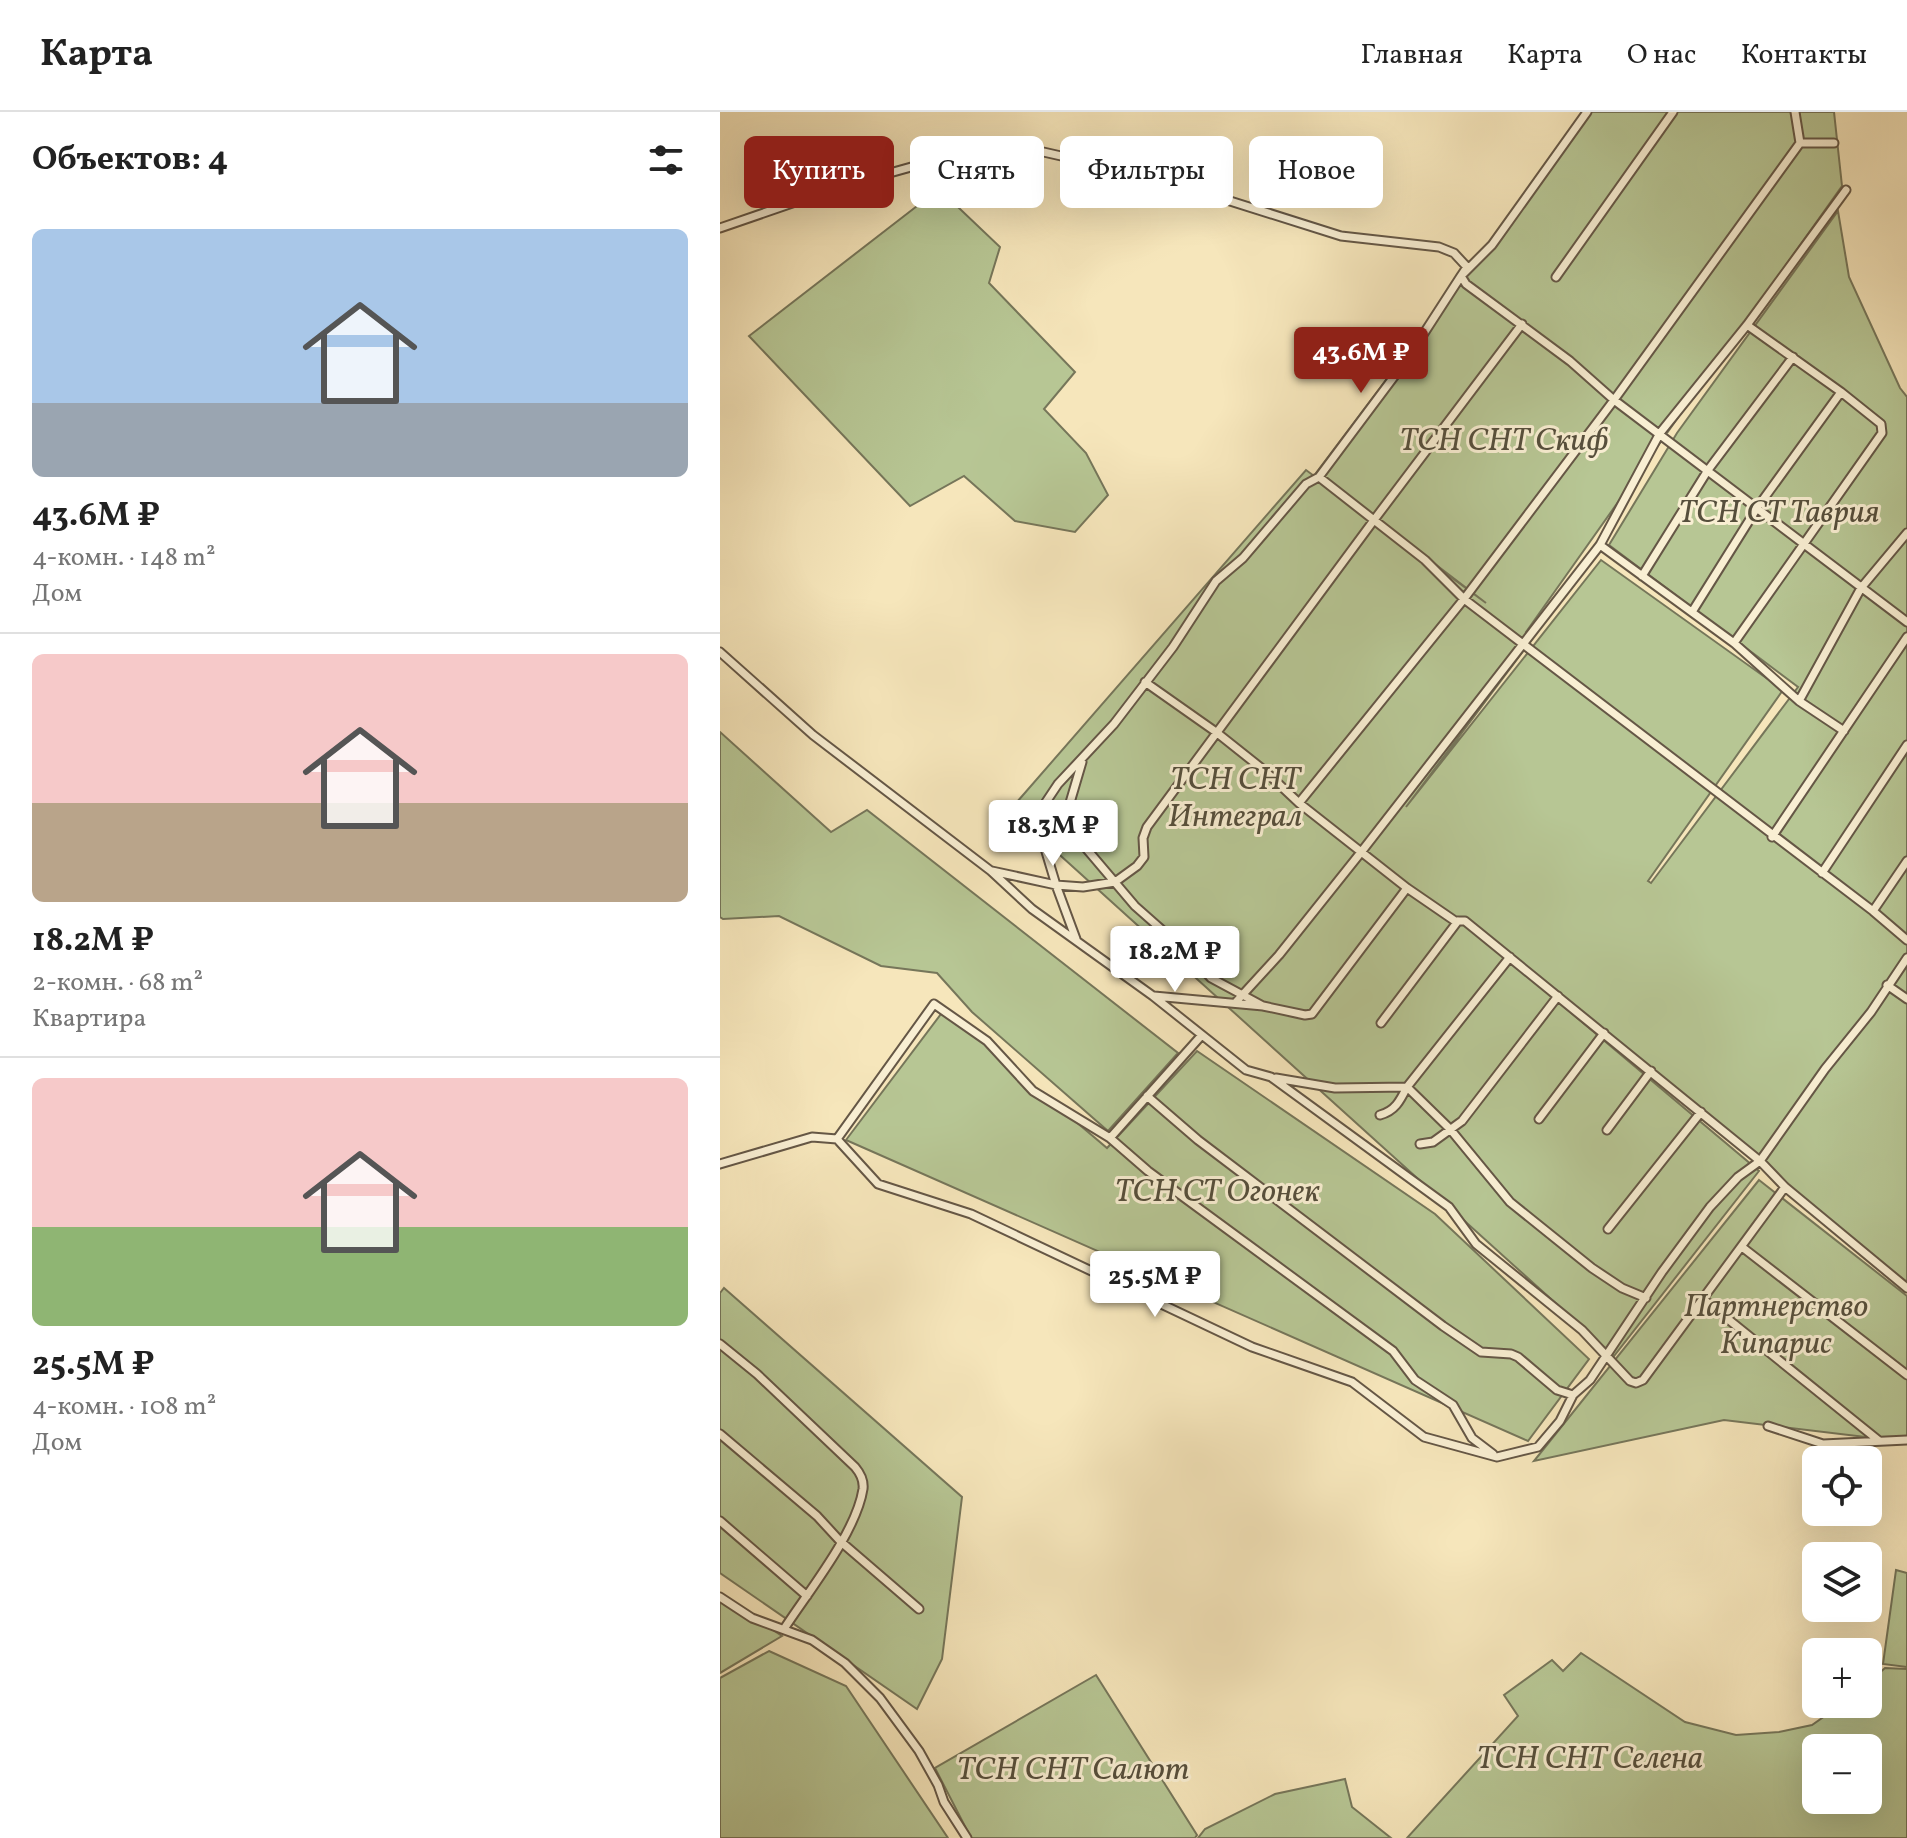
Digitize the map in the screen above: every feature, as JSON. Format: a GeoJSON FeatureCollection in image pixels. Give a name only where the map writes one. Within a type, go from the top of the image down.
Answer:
{"type":"FeatureCollection","features":[{"type":"Feature","properties":{"kind":"street"},"geometry":{"type":"LineString","coordinates":[[1461,276],[1492,245],[1587,112]]}},
{"type":"Feature","properties":{"kind":"street"},"geometry":{"type":"LineString","coordinates":[[1556,277],[1673,112]]}},
{"type":"Feature","properties":{"kind":"street"},"geometry":{"type":"LineString","coordinates":[[1299,803],[1464,599],[1614,400],[1800,143],[1795,112]]}},
{"type":"Feature","properties":{"kind":"street"},"geometry":{"type":"LineString","coordinates":[[1800,143],[1834,143]]}},
{"type":"Feature","properties":{"kind":"street"},"geometry":{"type":"LineString","coordinates":[[720,228],[836,188],[947,157],[984,150],[1039,151],[1154,177],[1341,236],[1439,247],[1454,253],[1467,267],[1408,358],[1319,477],[1306,484],[1243,558],[1216,581],[1173,647],[1114,724],[1058,784],[1040,811],[1040,832],[1076,939]]}},
{"type":"Feature","properties":{"kind":"street"},"geometry":{"type":"LineString","coordinates":[[1235,1003],[1279,955],[1362,851],[1600,545],[1660,433],[1747,325],[1846,190]]}},
{"type":"Feature","properties":{"kind":"street"},"geometry":{"type":"LineString","coordinates":[[1461,276],[1466,284],[1570,361],[1614,400],[1907,622]]}},
{"type":"Feature","properties":{"kind":"street"},"geometry":{"type":"LineString","coordinates":[[991,871],[1056,885],[1083,887],[1115,882],[1137,866],[1144,857],[1143,838],[1147,827],[1522,324]]}},
{"type":"Feature","properties":{"kind":"street"},"geometry":{"type":"LineString","coordinates":[[1734,643],[1882,433],[1881,424],[1841,392],[1747,325]]}},
{"type":"Feature","properties":{"kind":"street"},"geometry":{"type":"LineString","coordinates":[[1642,576],[1708,470],[1793,357]]}},
{"type":"Feature","properties":{"kind":"street"},"geometry":{"type":"LineString","coordinates":[[1692,612],[1757,508],[1841,392]]}},
{"type":"Feature","properties":{"kind":"street"},"geometry":{"type":"LineString","coordinates":[[1319,477],[1425,560],[1464,599],[1907,940]]}},
{"type":"Feature","properties":{"kind":"street"},"geometry":{"type":"LineString","coordinates":[[1799,701],[1861,588],[1907,533]]}},
{"type":"Feature","properties":{"kind":"street"},"geometry":{"type":"LineString","coordinates":[[1600,545],[1734,643],[1799,701],[1844,731]]}},
{"type":"Feature","properties":{"kind":"street"},"geometry":{"type":"LineString","coordinates":[[1772,837],[1907,637]]}},
{"type":"Feature","properties":{"kind":"street"},"geometry":{"type":"LineString","coordinates":[[720,652],[813,735],[991,871],[1032,909],[1153,996],[1246,1070],[1335,1088],[1407,1087],[1450,1129],[1510,1202],[1592,1268],[1622,1288],[1646,1298]]}},
{"type":"Feature","properties":{"kind":"street"},"geometry":{"type":"LineString","coordinates":[[1145,682],[1216,732],[1299,803],[1407,888],[1458,921],[1465,921],[1701,1112],[1760,1161],[1785,1187],[1907,1288]]}},
{"type":"Feature","properties":{"kind":"street"},"geometry":{"type":"LineString","coordinates":[[1822,873],[1907,745]]}},
{"type":"Feature","properties":{"kind":"street"},"geometry":{"type":"LineString","coordinates":[[1084,756],[1069,806],[1071,824],[1079,840],[1135,906],[1211,978],[1263,1006]]}},
{"type":"Feature","properties":{"kind":"street"},"geometry":{"type":"LineString","coordinates":[[1873,911],[1907,861]]}},
{"type":"Feature","properties":{"kind":"street"},"geometry":{"type":"LineString","coordinates":[[1153,996],[1263,1006],[1305,1015],[1315,1011],[1407,888]]}},
{"type":"Feature","properties":{"kind":"street"},"geometry":{"type":"LineString","coordinates":[[1381,1023],[1458,921]]}},
{"type":"Feature","properties":{"kind":"street"},"geometry":{"type":"LineString","coordinates":[[1380,1115],[1391,1112],[1401,1100],[1407,1087],[1510,957]]}},
{"type":"Feature","properties":{"kind":"street"},"geometry":{"type":"LineString","coordinates":[[720,1164],[812,1137],[837,1139],[878,1184],[971,1214],[1252,1347],[1352,1382],[1424,1437],[1497,1457],[1538,1447],[1560,1421],[1573,1395],[1590,1380],[1710,1207],[1738,1177],[1760,1161],[1825,1069],[1871,1012],[1907,958]]}},
{"type":"Feature","properties":{"kind":"street"},"geometry":{"type":"LineString","coordinates":[[1887,985],[1907,999]]}},
{"type":"Feature","properties":{"kind":"street"},"geometry":{"type":"LineString","coordinates":[[1420,1144],[1433,1142],[1462,1121],[1558,996]]}},
{"type":"Feature","properties":{"kind":"street"},"geometry":{"type":"LineString","coordinates":[[837,1139],[934,1004],[987,1041],[1033,1091],[1110,1138],[1148,1171],[1393,1351],[1415,1380],[1453,1405],[1472,1438],[1497,1457]]}},
{"type":"Feature","properties":{"kind":"street"},"geometry":{"type":"LineString","coordinates":[[1539,1119],[1604,1033]]}},
{"type":"Feature","properties":{"kind":"street"},"geometry":{"type":"LineString","coordinates":[[1110,1138],[1201,1036]]}},
{"type":"Feature","properties":{"kind":"street"},"geometry":{"type":"LineString","coordinates":[[1607,1130],[1651,1071]]}},
{"type":"Feature","properties":{"kind":"street"},"geometry":{"type":"LineString","coordinates":[[1271,1077],[1449,1207],[1476,1244],[1582,1330],[1630,1381],[1640,1382],[1785,1187]]}},
{"type":"Feature","properties":{"kind":"street"},"geometry":{"type":"LineString","coordinates":[[1147,1096],[1198,1140],[1443,1326],[1481,1352],[1518,1357],[1557,1390],[1573,1395]]}},
{"type":"Feature","properties":{"kind":"street"},"geometry":{"type":"LineString","coordinates":[[1608,1229],[1701,1112]]}},
{"type":"Feature","properties":{"kind":"street"},"geometry":{"type":"LineString","coordinates":[[1742,1247],[1907,1375]]}},
{"type":"Feature","properties":{"kind":"street"},"geometry":{"type":"LineString","coordinates":[[1703,1299],[1878,1440]]}},
{"type":"Feature","properties":{"kind":"street"},"geometry":{"type":"LineString","coordinates":[[720,1344],[757,1374],[860,1473],[863,1488],[856,1512],[825,1571],[784,1629]]}},
{"type":"Feature","properties":{"kind":"street"},"geometry":{"type":"LineString","coordinates":[[1768,1426],[1823,1444],[1907,1440]]}},
{"type":"Feature","properties":{"kind":"street"},"geometry":{"type":"LineString","coordinates":[[720,1434],[817,1516],[840,1541],[919,1609]]}},
{"type":"Feature","properties":{"kind":"street"},"geometry":{"type":"LineString","coordinates":[[720,1521],[807,1596]]}},
{"type":"Feature","properties":{"kind":"street"},"geometry":{"type":"LineString","coordinates":[[720,1597],[752,1618],[830,1650],[880,1698],[919,1751],[944,1802],[967,1838]]}},
{"type":"Feature","properties":{"kind":"green space"},"geometry":{"type":"Polygon","coordinates":[[[1588,112],[1834,112],[1842,186],[1526,632],[1533,638],[1406,807],[1601,560],[1783,690],[1648,881],[1651,883],[1798,687],[1609,545],[1677,433],[1838,211],[1849,277],[1907,397],[1907,1287],[1481,937],[1759,1171],[1614,1356],[1010,810],[1306,470],[1486,603],[1316,473],[1588,112]]]}},
{"type":"Feature","properties":{"kind":"green space"},"geometry":{"type":"Polygon","coordinates":[[[914,208],[959,208],[1000,247],[989,283],[1075,372],[1044,409],[1086,453],[1108,495],[1075,532],[1015,521],[964,476],[910,506],[749,336],[914,208]]]}},
{"type":"Feature","properties":{"kind":"green space"},"geometry":{"type":"Polygon","coordinates":[[[720,732],[831,832],[867,810],[1178,1053],[1108,1131],[972,1012],[937,973],[881,966],[779,916],[720,917],[720,732]]]}},
{"type":"Feature","properties":{"kind":"green space","name":"ТСН СТ Огонек"},"geometry":{"type":"Polygon","coordinates":[[[944,1010],[1107,1148],[1197,1051],[1435,1214],[1589,1359],[1528,1441],[846,1140],[944,1010]]]}},
{"type":"Feature","properties":{"kind":"green space","name":"Партнерство Кипарис"},"geometry":{"type":"Polygon","coordinates":[[[1759,1180],[1907,1296],[1907,1442],[1724,1420],[1534,1461],[1759,1180]]]}},
{"type":"Feature","properties":{"kind":"green space"},"geometry":{"type":"Polygon","coordinates":[[[724,1288],[962,1497],[942,1659],[917,1709],[720,1573],[720,1293],[724,1288]]]}},
{"type":"Feature","properties":{"kind":"green space"},"geometry":{"type":"Polygon","coordinates":[[[1896,1570],[1907,1573],[1907,1667],[1883,1664],[1896,1570]]]}},
{"type":"Feature","properties":{"kind":"green space"},"geometry":{"type":"Polygon","coordinates":[[[720,1595],[782,1636],[720,1673],[720,1595]]]}},
{"type":"Feature","properties":{"kind":"green space"},"geometry":{"type":"Polygon","coordinates":[[[769,1651],[846,1686],[948,1838],[720,1838],[720,1678],[769,1651]]]}},
{"type":"Feature","properties":{"kind":"green space","name":"ТСН СНТ Селена"},"geometry":{"type":"Polygon","coordinates":[[[1581,1653],[1685,1722],[1736,1735],[1779,1732],[1812,1725],[1822,1718],[1882,1718],[1882,1671],[1885,1668],[1907,1669],[1907,1838],[1407,1838],[1518,1716],[1504,1695],[1552,1660],[1563,1671],[1581,1653]]]}},
{"type":"Feature","properties":{"kind":"green space","name":"ТСН СНТ Салют"},"geometry":{"type":"Polygon","coordinates":[[[1096,1675],[1197,1835],[1195,1838],[971,1838],[935,1768],[1096,1675]]]}},
{"type":"Feature","properties":{"kind":"green space"},"geometry":{"type":"Polygon","coordinates":[[[1345,1779],[1352,1807],[1391,1838],[1198,1838],[1205,1829],[1275,1794],[1345,1779]]]}},
{"type":"Feature","properties":{"kind":"park label","name":"ТСН СНТ Скиф"},"geometry":{"type":"Point","coordinates":[1504,439]}},
{"type":"Feature","properties":{"kind":"park label","name":"ТСН СТ Таврия"},"geometry":{"type":"Point","coordinates":[1779,511]}},
{"type":"Feature","properties":{"kind":"park label","name":"ТСН СНТ Интеграл"},"geometry":{"type":"Point","coordinates":[1235,796]}}]}
